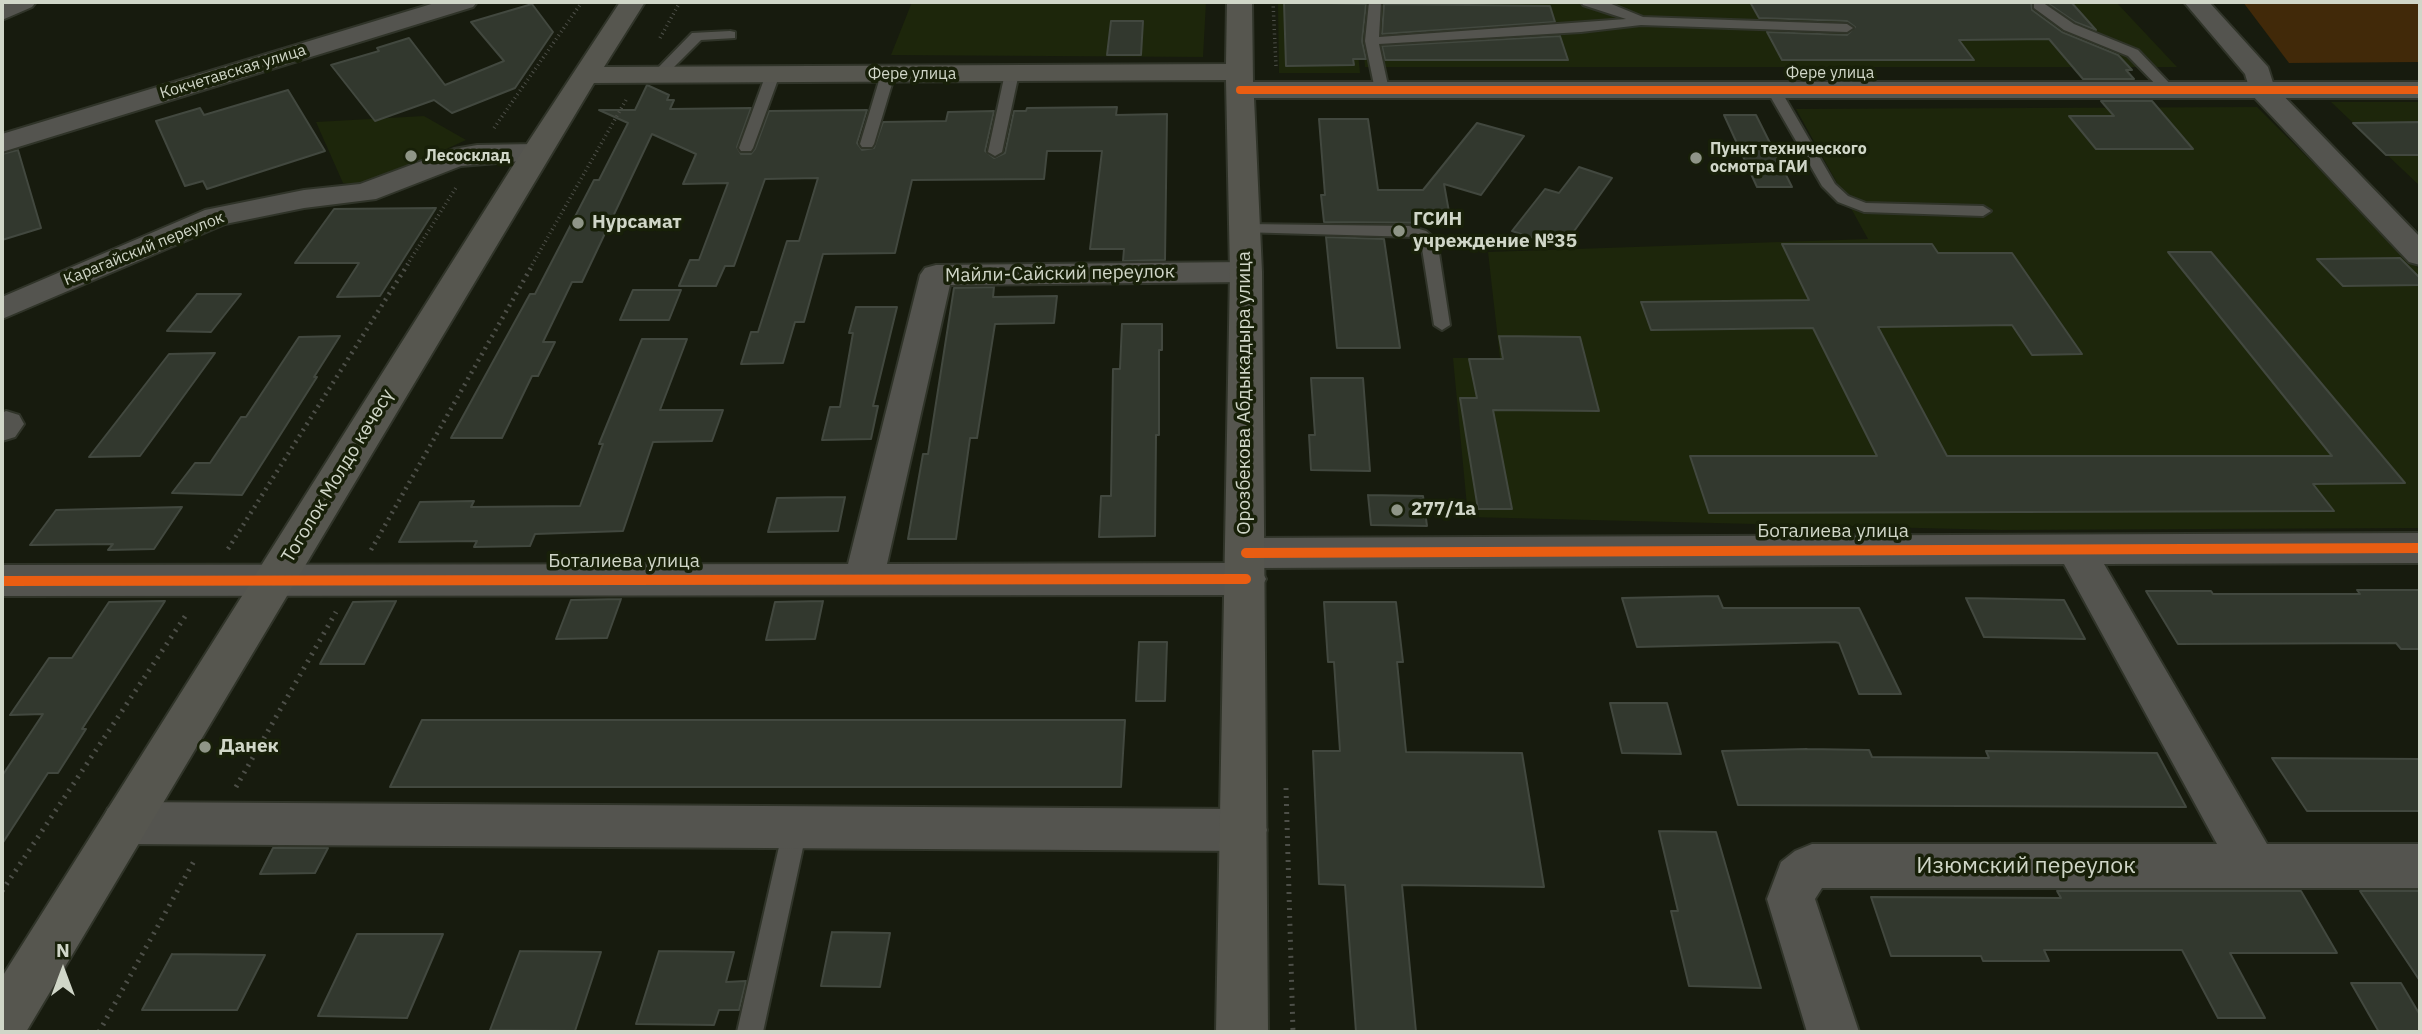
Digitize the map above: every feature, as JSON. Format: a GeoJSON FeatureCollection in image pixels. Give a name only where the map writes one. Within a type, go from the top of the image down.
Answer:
{"type":"FeatureCollection","features":[{"type":"Feature","properties":{"kind":"street"},"geometry":{"type":"LineString","coordinates":[[2,12],[23,2]]}},
{"type":"Feature","properties":{"kind":"street","name":"Кокчетавская улица"},"geometry":{"type":"LineString","coordinates":[[2,143],[464,2]]}},
{"type":"Feature","properties":{"kind":"street","name":"Тоголок Молдо көчөсү"},"geometry":{"type":"LineString","coordinates":[[2,1024],[535,153],[632,2]]}},
{"type":"Feature","properties":{"kind":"street","name":"Орозбекова Абдыкадыра улица"},"geometry":{"type":"LineString","coordinates":[[1240,2],[1246,272],[1242,1032]]}},
{"type":"Feature","properties":{"kind":"street"},"geometry":{"type":"LineString","coordinates":[[2196,2],[2258,74],[2261,88],[2420,255]]}},
{"type":"Feature","properties":{"kind":"street","name":"Фере улица"},"geometry":{"type":"LineString","coordinates":[[585,75],[1012,73],[1240,81],[1382,90],[2420,90]]}},
{"type":"Feature","properties":{"kind":"street","name":"Карагайский переулок"},"geometry":{"type":"LineString","coordinates":[[2,309],[216,217],[304,199],[365,193],[454,158],[477,154],[535,153]]}},
{"type":"Feature","properties":{"kind":"street","name":"Майли-Сайский переулок"},"geometry":{"type":"LineString","coordinates":[[864,579],[936,275],[1246,272]]}},
{"type":"Feature","properties":{"kind":"street"},"geometry":{"type":"LineString","coordinates":[[2075,548],[2254,866]]}},
{"type":"Feature","properties":{"kind":"street","name":"Боталиева улица"},"geometry":{"type":"LineString","coordinates":[[2,581],[864,579],[1246,566],[2075,548],[2420,548]]}},
{"type":"Feature","properties":{"kind":"street"},"geometry":{"type":"LineString","coordinates":[[124,823],[1244,830]]}},
{"type":"Feature","properties":{"kind":"street","name":"Изюмский переулок"},"geometry":{"type":"LineString","coordinates":[[1833,1032],[1791,899],[1798,878],[1812,866],[2420,866]]}},
{"type":"Feature","properties":{"kind":"lane"},"geometry":{"type":"LineString","coordinates":[[1375,2],[1372,41],[1382,90]]}},
{"type":"Feature","properties":{"kind":"lane"},"geometry":{"type":"LineString","coordinates":[[1587,2],[1609,7],[1641,21]]}},
{"type":"Feature","properties":{"kind":"lane"},"geometry":{"type":"LineString","coordinates":[[2038,5],[2069,27],[2133,53],[2167,88]]}},
{"type":"Feature","properties":{"kind":"lane"},"geometry":{"type":"LineString","coordinates":[[1372,41],[1581,28],[1641,21],[1847,28]]}},
{"type":"Feature","properties":{"kind":"lane"},"geometry":{"type":"LineString","coordinates":[[649,75],[697,36],[730,35]]}},
{"type":"Feature","properties":{"kind":"lane"},"geometry":{"type":"LineString","coordinates":[[995,152],[1012,73]]}},
{"type":"Feature","properties":{"kind":"lane"},"geometry":{"type":"LineString","coordinates":[[746,148],[773,74]]}},
{"type":"Feature","properties":{"kind":"lane"},"geometry":{"type":"LineString","coordinates":[[867,144],[888,74]]}},
{"type":"Feature","properties":{"kind":"lane"},"geometry":{"type":"LineString","coordinates":[[1773,89],[1829,186],[1843,199],[1864,207],[1983,211]]}},
{"type":"Feature","properties":{"kind":"lane"},"geometry":{"type":"LineString","coordinates":[[1245,229],[1409,231],[1421,234],[1429,240],[1442,325]]}},
{"type":"Feature","properties":{"kind":"lane"},"geometry":{"type":"LineString","coordinates":[[750,1032],[795,829]]}},
{"type":"Feature","properties":{"kind":"path"},"geometry":{"type":"LineString","coordinates":[[2,891],[208,580],[477,154],[582,2]]}},
{"type":"Feature","properties":{"kind":"path"},"geometry":{"type":"LineString","coordinates":[[99,1032],[215,822],[354,580],[649,75],[680,2]]}},
{"type":"Feature","properties":{"kind":"shaded area"},"geometry":{"type":"Polygon","coordinates":[[[912,2],[1206,2],[1203,57],[891,55],[912,2]]]}},
{"type":"Feature","properties":{"kind":"shaded area"},"geometry":{"type":"Polygon","coordinates":[[[1278,2],[1353,2],[1360,73],[1279,73],[1278,2]]]}},
{"type":"Feature","properties":{"kind":"shaded area"},"geometry":{"type":"Polygon","coordinates":[[[1360,2],[2116,2],[2177,67],[1365,67],[1360,2]]]}},
{"type":"Feature","properties":{"kind":"shaded area"},"geometry":{"type":"Polygon","coordinates":[[[2243,2],[2420,2],[2420,62],[2289,63],[2243,2]]]}},
{"type":"Feature","properties":{"kind":"shaded area"},"geometry":{"type":"Polygon","coordinates":[[[2331,102],[2420,102],[2420,186],[2331,102]]]}},
{"type":"Feature","properties":{"kind":"shaded area"},"geometry":{"type":"Polygon","coordinates":[[[2257,107],[2420,270],[2420,528],[2001,530],[1468,517],[1453,358],[1500,358],[1488,252],[1868,239],[1796,109],[2257,107]]]}},
{"type":"Feature","properties":{"kind":"shaded area"},"geometry":{"type":"Polygon","coordinates":[[[424,116],[466,140],[364,187],[343,183],[316,122],[424,116]]]}},
{"type":"Feature","properties":{"kind":"building"},"geometry":{"type":"Polygon","coordinates":[[[1284,2],[1366,4],[1362,41],[1366,59],[1353,59],[1354,65],[1286,66],[1284,2]]]}},
{"type":"Feature","properties":{"kind":"building"},"geometry":{"type":"Polygon","coordinates":[[[1750,2],[2031,2],[2032,10],[2062,32],[2118,55],[2132,70],[2126,70],[2134,79],[2083,79],[2049,39],[1959,40],[1974,60],[1782,60],[1767,32],[1847,35],[1855,27],[1847,21],[1759,18],[1750,2]]]}},
{"type":"Feature","properties":{"kind":"building"},"geometry":{"type":"Polygon","coordinates":[[[2046,2],[2071,2],[2096,30],[2075,22],[2046,2]]]}},
{"type":"Feature","properties":{"kind":"building"},"geometry":{"type":"Polygon","coordinates":[[[532,4],[553,32],[515,88],[452,113],[434,100],[375,121],[331,65],[379,51],[377,48],[409,38],[445,85],[504,61],[471,22],[532,4]]]}},
{"type":"Feature","properties":{"kind":"building"},"geometry":{"type":"Polygon","coordinates":[[[1384,4],[1550,6],[1555,22],[1382,34],[1384,4]]]}},
{"type":"Feature","properties":{"kind":"building"},"geometry":{"type":"Polygon","coordinates":[[[1111,21],[1143,21],[1141,55],[1107,55],[1111,21]]]}},
{"type":"Feature","properties":{"kind":"building"},"geometry":{"type":"Polygon","coordinates":[[[1560,36],[1568,60],[1385,60],[1382,46],[1560,36]]]}},
{"type":"Feature","properties":{"kind":"building"},"geometry":{"type":"Polygon","coordinates":[[[647,85],[669,95],[667,100],[674,100],[670,109],[751,108],[737,147],[741,154],[751,154],[755,149],[769,111],[867,110],[857,143],[862,150],[874,148],[883,122],[946,121],[948,112],[994,111],[985,151],[994,158],[1005,153],[1014,111],[1026,111],[1027,108],[1117,107],[1116,115],[1167,114],[1165,260],[1123,261],[1124,249],[1090,249],[1102,151],[1047,151],[1044,179],[912,180],[895,253],[823,254],[804,322],[795,322],[783,363],[741,364],[751,332],[758,332],[787,241],[799,241],[818,178],[765,179],[734,266],[725,266],[716,286],[679,286],[690,260],[699,260],[728,183],[683,184],[696,154],[652,134],[582,282],[572,282],[543,342],[555,342],[538,376],[532,376],[502,438],[451,438],[530,294],[535,294],[594,180],[599,180],[628,123],[599,110],[635,110],[647,85]]]}},
{"type":"Feature","properties":{"kind":"building"},"geometry":{"type":"Polygon","coordinates":[[[288,90],[325,151],[207,189],[203,181],[185,186],[156,121],[200,108],[204,115],[288,90]]]}},
{"type":"Feature","properties":{"kind":"building"},"geometry":{"type":"Polygon","coordinates":[[[2101,101],[2152,101],[2193,149],[2096,149],[2069,116],[2114,116],[2101,101]]]}},
{"type":"Feature","properties":{"kind":"building"},"geometry":{"type":"Polygon","coordinates":[[[1724,115],[1756,115],[1792,187],[1757,187],[1724,115]]]}},
{"type":"Feature","properties":{"kind":"building"},"geometry":{"type":"Polygon","coordinates":[[[1319,119],[1368,119],[1378,190],[1423,190],[1477,123],[1524,136],[1481,195],[1444,184],[1451,223],[1324,222],[1321,195],[1325,195],[1319,119]]]}},
{"type":"Feature","properties":{"kind":"building"},"geometry":{"type":"Polygon","coordinates":[[[2420,122],[2420,155],[2386,155],[2353,123],[2420,122]]]}},
{"type":"Feature","properties":{"kind":"building"},"geometry":{"type":"Polygon","coordinates":[[[18,150],[41,228],[2,240],[2,154],[18,150]]]}},
{"type":"Feature","properties":{"kind":"building"},"geometry":{"type":"Polygon","coordinates":[[[1579,167],[1612,178],[1562,248],[1512,231],[1545,189],[1559,193],[1579,167]]]}},
{"type":"Feature","properties":{"kind":"building"},"geometry":{"type":"Polygon","coordinates":[[[436,208],[380,296],[337,297],[359,263],[295,263],[334,209],[436,208]]]}},
{"type":"Feature","properties":{"kind":"building"},"geometry":{"type":"Polygon","coordinates":[[[1326,237],[1384,239],[1400,348],[1337,348],[1326,237]]]}},
{"type":"Feature","properties":{"kind":"building"},"geometry":{"type":"Polygon","coordinates":[[[1782,244],[1932,244],[1938,253],[2012,253],[2082,354],[2032,355],[2012,325],[1878,327],[1947,456],[2332,456],[2168,252],[2211,252],[2405,483],[2313,484],[2334,511],[1709,513],[1690,456],[1877,456],[1813,328],[1651,330],[1641,302],[1809,300],[1782,244]]]}},
{"type":"Feature","properties":{"kind":"building"},"geometry":{"type":"Polygon","coordinates":[[[2400,258],[2420,278],[2420,285],[2343,286],[2317,259],[2400,258]]]}},
{"type":"Feature","properties":{"kind":"building"},"geometry":{"type":"Polygon","coordinates":[[[994,287],[993,297],[1057,296],[1054,323],[995,324],[977,438],[970,438],[956,539],[908,539],[923,454],[928,454],[954,288],[994,287]]]}},
{"type":"Feature","properties":{"kind":"building"},"geometry":{"type":"Polygon","coordinates":[[[633,290],[681,290],[669,320],[620,320],[633,290]]]}},
{"type":"Feature","properties":{"kind":"building"},"geometry":{"type":"Polygon","coordinates":[[[197,294],[241,294],[211,332],[167,331],[197,294]]]}},
{"type":"Feature","properties":{"kind":"building"},"geometry":{"type":"Polygon","coordinates":[[[856,307],[897,307],[873,406],[878,406],[871,439],[822,440],[830,407],[840,407],[853,333],[849,333],[856,307]]]}},
{"type":"Feature","properties":{"kind":"building"},"geometry":{"type":"Polygon","coordinates":[[[1122,324],[1162,324],[1162,350],[1159,350],[1159,435],[1156,435],[1155,536],[1099,537],[1101,496],[1111,496],[1113,369],[1120,369],[1122,324]]]}},
{"type":"Feature","properties":{"kind":"building"},"geometry":{"type":"Polygon","coordinates":[[[340,336],[242,495],[172,493],[195,463],[210,463],[241,417],[246,417],[299,337],[340,336]]]}},
{"type":"Feature","properties":{"kind":"building"},"geometry":{"type":"Polygon","coordinates":[[[1499,336],[1580,337],[1599,411],[1493,410],[1512,509],[1478,509],[1460,398],[1477,398],[1469,359],[1503,359],[1499,336]]]}},
{"type":"Feature","properties":{"kind":"building"},"geometry":{"type":"Polygon","coordinates":[[[642,339],[687,339],[660,410],[723,410],[712,441],[653,442],[623,531],[535,534],[530,546],[474,547],[477,541],[399,542],[420,502],[474,501],[471,507],[580,506],[603,444],[599,444],[642,339]]]}},
{"type":"Feature","properties":{"kind":"building"},"geometry":{"type":"Polygon","coordinates":[[[215,353],[140,456],[89,457],[169,354],[215,353]]]}},
{"type":"Feature","properties":{"kind":"building"},"geometry":{"type":"Polygon","coordinates":[[[1311,378],[1363,378],[1370,471],[1311,470],[1309,435],[1315,435],[1311,378]]]}},
{"type":"Feature","properties":{"kind":"building","name":"277/1а"},"geometry":{"type":"Polygon","coordinates":[[[1368,495],[1423,496],[1427,526],[1371,525],[1368,495]]]}},
{"type":"Feature","properties":{"kind":"building"},"geometry":{"type":"Polygon","coordinates":[[[845,497],[838,531],[768,532],[777,498],[845,497]]]}},
{"type":"Feature","properties":{"kind":"building"},"geometry":{"type":"Polygon","coordinates":[[[182,507],[154,549],[108,550],[113,544],[30,545],[56,510],[182,507]]]}},
{"type":"Feature","properties":{"kind":"building"},"geometry":{"type":"Polygon","coordinates":[[[2357,590],[2420,590],[2420,649],[2401,649],[2396,643],[2178,644],[2146,591],[2360,594],[2357,590]]]}},
{"type":"Feature","properties":{"kind":"building"},"geometry":{"type":"Polygon","coordinates":[[[1718,596],[1723,608],[1859,608],[1901,694],[1859,694],[1839,643],[1835,642],[1637,647],[1622,598],[1718,596]]]}},
{"type":"Feature","properties":{"kind":"building"},"geometry":{"type":"Polygon","coordinates":[[[1966,598],[2064,600],[2085,639],[1984,637],[1966,598]]]}},
{"type":"Feature","properties":{"kind":"building"},"geometry":{"type":"Polygon","coordinates":[[[621,599],[607,638],[556,639],[571,600],[621,599]]]}},
{"type":"Feature","properties":{"kind":"building"},"geometry":{"type":"Polygon","coordinates":[[[165,601],[82,729],[86,729],[58,773],[48,773],[2,844],[2,776],[43,714],[10,715],[49,658],[72,658],[109,602],[165,601]]]}},
{"type":"Feature","properties":{"kind":"building"},"geometry":{"type":"Polygon","coordinates":[[[396,601],[364,664],[320,664],[353,602],[396,601]]]}},
{"type":"Feature","properties":{"kind":"building"},"geometry":{"type":"Polygon","coordinates":[[[823,601],[815,639],[766,640],[775,602],[823,601]]]}},
{"type":"Feature","properties":{"kind":"building"},"geometry":{"type":"Polygon","coordinates":[[[1324,602],[1396,602],[1403,662],[1397,662],[1406,752],[1522,753],[1544,887],[1402,885],[1416,1032],[1356,1032],[1345,885],[1319,884],[1313,751],[1340,751],[1334,662],[1328,662],[1324,602]]]}},
{"type":"Feature","properties":{"kind":"building"},"geometry":{"type":"Polygon","coordinates":[[[1139,642],[1167,642],[1165,701],[1136,701],[1139,642]]]}},
{"type":"Feature","properties":{"kind":"building"},"geometry":{"type":"Polygon","coordinates":[[[1610,703],[1667,703],[1681,754],[1622,753],[1610,703]]]}},
{"type":"Feature","properties":{"kind":"building"},"geometry":{"type":"Polygon","coordinates":[[[422,720],[1125,720],[1121,787],[390,787],[422,720]]]}},
{"type":"Feature","properties":{"kind":"building"},"geometry":{"type":"Polygon","coordinates":[[[1869,750],[1872,757],[1989,758],[1986,751],[2157,753],[2186,807],[1738,805],[1722,751],[1869,750]]]}},
{"type":"Feature","properties":{"kind":"building"},"geometry":{"type":"Polygon","coordinates":[[[2272,758],[2420,759],[2420,811],[2307,811],[2272,758]]]}},
{"type":"Feature","properties":{"kind":"building"},"geometry":{"type":"Polygon","coordinates":[[[1659,831],[1716,832],[1761,988],[1689,986],[1671,911],[1678,911],[1659,831]]]}},
{"type":"Feature","properties":{"kind":"building"},"geometry":{"type":"Polygon","coordinates":[[[273,848],[328,848],[315,873],[260,874],[273,848]]]}},
{"type":"Feature","properties":{"kind":"building"},"geometry":{"type":"Polygon","coordinates":[[[2057,891],[2301,891],[2337,953],[2230,953],[2265,1018],[2218,1018],[2182,950],[2044,950],[2049,961],[1983,961],[1981,956],[1891,956],[1871,897],[2061,898],[2057,891]]]}},
{"type":"Feature","properties":{"kind":"building"},"geometry":{"type":"Polygon","coordinates":[[[2360,891],[2420,891],[2420,981],[2360,891]]]}},
{"type":"Feature","properties":{"kind":"building"},"geometry":{"type":"Polygon","coordinates":[[[832,932],[890,933],[880,987],[821,986],[832,932]]]}},
{"type":"Feature","properties":{"kind":"building"},"geometry":{"type":"Polygon","coordinates":[[[357,934],[443,934],[407,1018],[318,1016],[357,934]]]}},
{"type":"Feature","properties":{"kind":"building"},"geometry":{"type":"Polygon","coordinates":[[[520,951],[601,952],[575,1031],[490,1030],[520,951]]]}},
{"type":"Feature","properties":{"kind":"building"},"geometry":{"type":"Polygon","coordinates":[[[659,951],[734,952],[726,982],[746,981],[739,1010],[719,1010],[714,1025],[636,1024],[659,951]]]}},
{"type":"Feature","properties":{"kind":"building"},"geometry":{"type":"Polygon","coordinates":[[[172,954],[265,955],[237,1010],[142,1010],[172,954]]]}},
{"type":"Feature","properties":{"kind":"building"},"geometry":{"type":"Polygon","coordinates":[[[2351,983],[2401,983],[2420,1015],[2420,1032],[2379,1032],[2351,983]]]}},
{"type":"Feature","properties":{"kind":"cycle path"},"geometry":{"type":"LineString","coordinates":[[1240,90],[2420,90]]}},
{"type":"Feature","properties":{"kind":"cycle path"},"geometry":{"type":"LineString","coordinates":[[1246,553],[2420,548]]}},
{"type":"Feature","properties":{"kind":"cycle path"},"geometry":{"type":"LineString","coordinates":[[2,581],[1246,579]]}},
{"type":"Feature","properties":{"kind":"place","name":"Лесосклад"},"geometry":{"type":"Point","coordinates":[411,156]}},
{"type":"Feature","properties":{"kind":"place","name":"Пункт технического осмотра ГАИ"},"geometry":{"type":"Point","coordinates":[1696,158]}},
{"type":"Feature","properties":{"kind":"place","name":"Нурсамат"},"geometry":{"type":"Point","coordinates":[578,223]}},
{"type":"Feature","properties":{"kind":"place","name":"ГСИН учреждение №35"},"geometry":{"type":"Point","coordinates":[1399,231]}},
{"type":"Feature","properties":{"kind":"place","name":"277/1а"},"geometry":{"type":"Point","coordinates":[1397,510]}},
{"type":"Feature","properties":{"kind":"place","name":"Данек"},"geometry":{"type":"Point","coordinates":[205,747]}}]}
